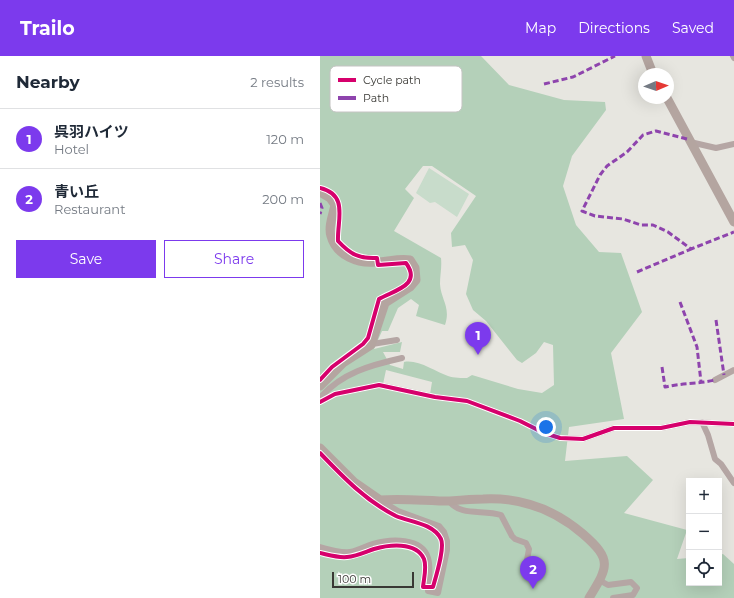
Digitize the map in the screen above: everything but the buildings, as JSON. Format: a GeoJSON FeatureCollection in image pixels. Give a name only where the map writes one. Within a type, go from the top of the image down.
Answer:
{"type":"FeatureCollection","features":[{"type":"Feature","properties":{"kind":"street"},"geometry":{"type":"LineString","coordinates":[[646,56],[651,68]]}},
{"type":"Feature","properties":{"kind":"street"},"geometry":{"type":"LineString","coordinates":[[670,104],[734,222]]}},
{"type":"Feature","properties":{"kind":"street"},"geometry":{"type":"LineString","coordinates":[[690,142],[716,148],[734,144]]}},
{"type":"Feature","properties":{"kind":"street"},"geometry":{"type":"LineString","coordinates":[[320,192],[330,198],[335,205],[330,224],[331,237],[336,246],[347,256],[359,262],[376,262],[401,258],[410,260],[415,268],[416,280],[410,287],[385,303],[372,344]]}},
{"type":"Feature","properties":{"kind":"street"},"geometry":{"type":"LineString","coordinates":[[320,386],[335,369],[372,344],[397,340]]}},
{"type":"Feature","properties":{"kind":"street"},"geometry":{"type":"LineString","coordinates":[[320,398],[353,372],[370,365],[402,358]]}},
{"type":"Feature","properties":{"kind":"street"},"geometry":{"type":"LineString","coordinates":[[715,380],[734,370]]}},
{"type":"Feature","properties":{"kind":"street"},"geometry":{"type":"LineString","coordinates":[[320,402],[335,394],[379,385],[435,397],[467,401],[520,421],[544,433],[560,438],[583,439],[614,428],[661,428],[690,422],[734,424]]}},
{"type":"Feature","properties":{"kind":"street"},"geometry":{"type":"LineString","coordinates":[[702,422],[708,435],[714,459],[720,464],[734,483]]}},
{"type":"Feature","properties":{"kind":"street"},"geometry":{"type":"LineString","coordinates":[[320,448],[354,482],[380,500],[398,511],[439,526],[444,532],[447,541],[447,550],[438,593],[428,592],[429,560],[424,550],[413,543],[398,541],[376,543],[350,552],[334,551],[320,547]]}},
{"type":"Feature","properties":{"kind":"street"},"geometry":{"type":"LineString","coordinates":[[380,500],[396,499],[448,501],[485,498],[534,504],[554,512],[591,541],[604,556],[605,564],[599,580],[589,598]]}},
{"type":"Feature","properties":{"kind":"street"},"geometry":{"type":"LineString","coordinates":[[448,501],[454,507],[464,511],[501,515],[512,536],[515,539],[526,543],[529,549],[527,560]]}},
{"type":"Feature","properties":{"kind":"street"},"geometry":{"type":"LineString","coordinates":[[599,580],[608,585],[631,582],[637,588],[636,593],[633,595],[613,598]]}},
{"type":"Feature","properties":{"kind":"green space"},"geometry":{"type":"Polygon","coordinates":[[[320,56],[481,56],[509,85],[564,100],[605,102],[606,110],[572,156],[563,186],[576,225],[599,252],[621,253],[642,312],[611,353],[624,419],[569,427],[565,461],[627,456],[653,480],[624,513],[686,530],[677,559],[686,558],[686,586],[722,586],[722,554],[734,564],[734,598],[320,598],[320,56]],[[423,166],[405,189],[414,198],[394,231],[441,258],[440,284],[447,319],[445,325],[416,316],[419,305],[411,299],[398,308],[388,331],[382,331],[374,349],[402,342],[400,352],[383,352],[390,365],[403,369],[404,362],[415,362],[450,377],[467,378],[472,375],[518,389],[542,393],[554,385],[553,345],[544,342],[536,353],[522,363],[517,360],[486,321],[473,310],[466,294],[473,260],[465,245],[452,247],[451,233],[476,196],[432,166],[423,166]],[[386,370],[383,384],[430,394],[432,382],[386,370]]]}},
{"type":"Feature","properties":{"kind":"green space"},"geometry":{"type":"Polygon","coordinates":[[[429,168],[469,194],[457,217],[435,202],[430,203],[416,193],[429,168]]]}},
{"type":"Feature","properties":{"kind":"marked path"},"geometry":{"type":"LineString","coordinates":[[544,84],[573,77],[615,56]]}},
{"type":"Feature","properties":{"kind":"marked path"},"geometry":{"type":"LineString","coordinates":[[687,139],[656,131],[643,135],[627,152],[607,166],[600,175],[582,211],[595,216],[623,219],[641,225],[653,225],[668,232],[691,249],[734,232]]}},
{"type":"Feature","properties":{"kind":"marked path"},"geometry":{"type":"LineString","coordinates":[[320,203],[322,208],[320,214]]}},
{"type":"Feature","properties":{"kind":"marked path"},"geometry":{"type":"LineString","coordinates":[[637,272],[691,249]]}},
{"type":"Feature","properties":{"kind":"marked path"},"geometry":{"type":"LineString","coordinates":[[680,302],[697,347],[701,382]]}},
{"type":"Feature","properties":{"kind":"marked path"},"geometry":{"type":"LineString","coordinates":[[716,320],[724,375]]}},
{"type":"Feature","properties":{"kind":"marked path"},"geometry":{"type":"LineString","coordinates":[[662,367],[665,387],[715,380]]}},
{"type":"Feature","properties":{"kind":"cycle path"},"geometry":{"type":"LineString","coordinates":[[320,188],[329,191],[335,196],[338,202],[340,209],[338,241],[342,246],[355,255],[365,258],[377,258],[378,265],[406,263],[410,270],[411,277],[409,282],[404,286],[379,299],[368,338],[363,344],[332,367],[320,380]]}},
{"type":"Feature","properties":{"kind":"cycle path"},"geometry":{"type":"LineString","coordinates":[[320,402],[335,394],[379,385],[435,397],[467,401],[520,421],[544,433],[560,438],[583,439],[614,428],[661,428],[690,422],[734,424]]}},
{"type":"Feature","properties":{"kind":"cycle path"},"geometry":{"type":"LineString","coordinates":[[320,453],[346,480],[365,496],[396,516],[427,526],[437,534],[442,543],[440,562],[433,587],[423,587],[425,562],[420,553],[415,549],[401,546],[387,546],[347,557],[337,557],[320,553]]}},
{"type":"Feature","properties":{"kind":"place","name":"呉羽ハイツ"},"geometry":{"type":"Point","coordinates":[478,355]}},
{"type":"Feature","properties":{"kind":"place","name":"青い丘"},"geometry":{"type":"Point","coordinates":[533,589]}}]}
